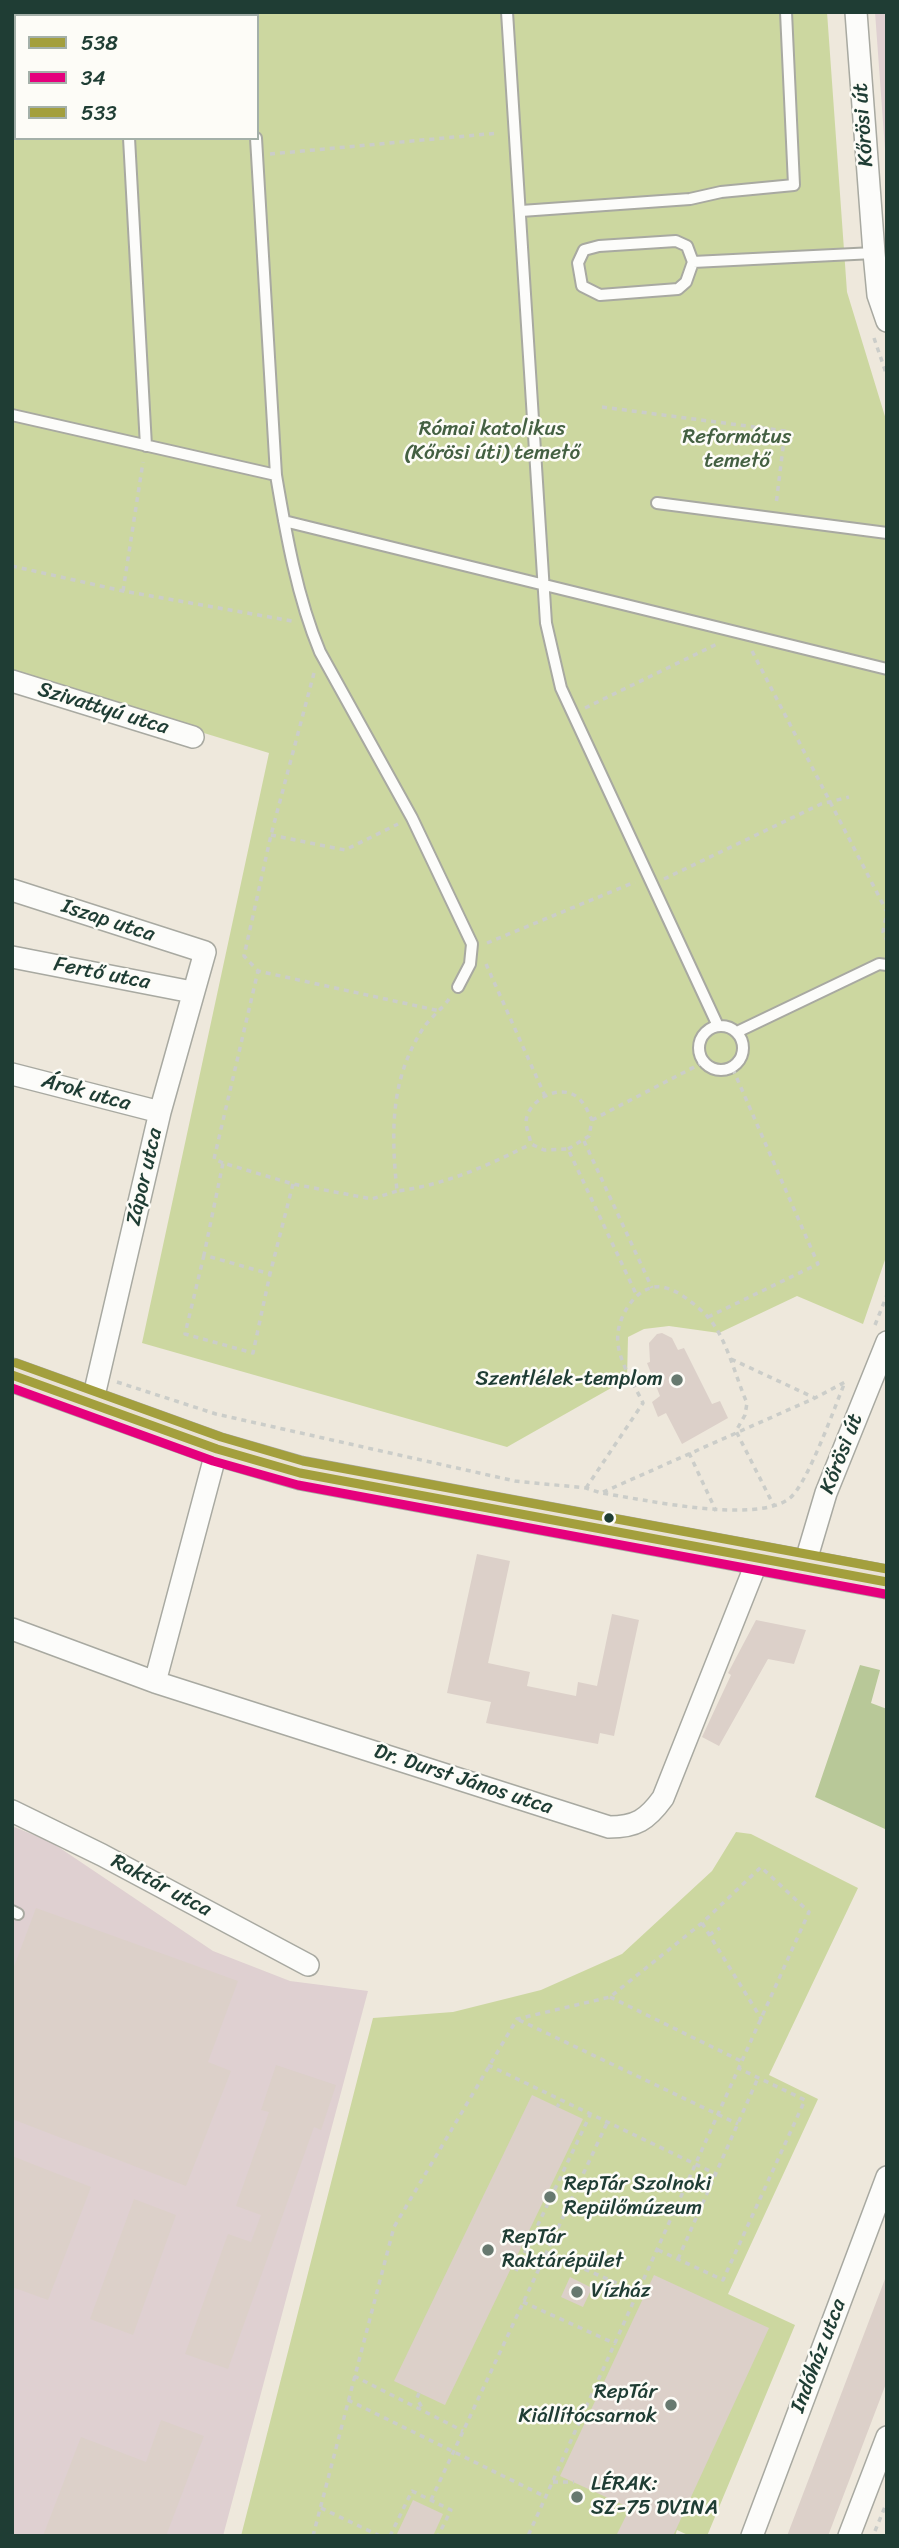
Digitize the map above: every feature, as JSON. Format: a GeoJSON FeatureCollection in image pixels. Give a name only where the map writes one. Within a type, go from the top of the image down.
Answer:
{"type":"FeatureCollection","features":[{"type":"Feature","properties":{"kind":"main road"},"geometry":{"type":"LineString","coordinates":[[12,1375],[95,1390],[217,1449],[300,1473],[887,1582]]}},
{"type":"Feature","properties":{"kind":"street","name":"Kőrösi út"},"geometry":{"type":"LineString","coordinates":[[856,12],[878,295],[887,320]]}},
{"type":"Feature","properties":{"kind":"street","name":"Szivattyú utca"},"geometry":{"type":"LineString","coordinates":[[12,681],[193,737]]}},
{"type":"Feature","properties":{"kind":"street","name":"Iszap utca"},"geometry":{"type":"LineString","coordinates":[[12,890],[205,952]]}},
{"type":"Feature","properties":{"kind":"street","name":"Zápor utca"},"geometry":{"type":"LineString","coordinates":[[95,1390],[160,1112],[205,952]]}},
{"type":"Feature","properties":{"kind":"street","name":"Fertő utca"},"geometry":{"type":"LineString","coordinates":[[12,957],[192,992]]}},
{"type":"Feature","properties":{"kind":"street","name":"Árok utca"},"geometry":{"type":"LineString","coordinates":[[12,1074],[160,1112]]}},
{"type":"Feature","properties":{"kind":"street","name":"Kőrösi út"},"geometry":{"type":"LineString","coordinates":[[804,1567],[826,1493],[887,1342]]}},
{"type":"Feature","properties":{"kind":"street"},"geometry":{"type":"LineString","coordinates":[[155,1682],[217,1449]]}},
{"type":"Feature","properties":{"kind":"street","name":"Dr. Durst János utca"},"geometry":{"type":"LineString","coordinates":[[12,1629],[155,1682],[609,1827],[631,1827],[650,1817],[663,1798],[758,1559]]}},
{"type":"Feature","properties":{"kind":"street","name":"Raktár utca"},"geometry":{"type":"LineString","coordinates":[[12,1811],[102,1854],[308,1965]]}},
{"type":"Feature","properties":{"kind":"street","name":"Indóház utca"},"geometry":{"type":"LineString","coordinates":[[752,2536],[887,2177]]}},
{"type":"Feature","properties":{"kind":"street"},"geometry":{"type":"LineString","coordinates":[[849,2536],[880,2473],[887,2437]]}},
{"type":"Feature","properties":{"kind":"lane"},"geometry":{"type":"LineString","coordinates":[[507,12],[546,623],[561,688],[718,1026]]}},
{"type":"Feature","properties":{"kind":"lane"},"geometry":{"type":"LineString","coordinates":[[521,211],[690,199],[722,192],[794,185],[786,12]]}},
{"type":"Feature","properties":{"kind":"lane"},"geometry":{"type":"LineString","coordinates":[[128,140],[145,446]]}},
{"type":"Feature","properties":{"kind":"lane"},"geometry":{"type":"LineString","coordinates":[[256,140],[276,475],[284,521],[309,625],[320,652],[412,818],[472,944],[470,964],[458,987]]}},
{"type":"Feature","properties":{"kind":"lane"},"geometry":{"type":"LineString","coordinates":[[676,241],[687,246],[693,262],[686,282],[678,289],[600,295],[582,286],[578,263],[584,250],[599,246],[676,241]]}},
{"type":"Feature","properties":{"kind":"lane"},"geometry":{"type":"LineString","coordinates":[[693,262],[874,253]]}},
{"type":"Feature","properties":{"kind":"lane"},"geometry":{"type":"LineString","coordinates":[[12,415],[276,475]]}},
{"type":"Feature","properties":{"kind":"lane"},"geometry":{"type":"LineString","coordinates":[[657,503],[887,533]]}},
{"type":"Feature","properties":{"kind":"lane"},"geometry":{"type":"LineString","coordinates":[[284,521],[887,668]]}},
{"type":"Feature","properties":{"kind":"lane"},"geometry":{"type":"LineString","coordinates":[[737,1032],[743,1051],[732,1067],[720,1070],[704,1062],[699,1043],[706,1031],[718,1026],[737,1032],[879,964],[887,965]]}},
{"type":"Feature","properties":{"kind":"path"},"geometry":{"type":"LineString","coordinates":[[258,155],[515,131]]}},
{"type":"Feature","properties":{"kind":"path"},"geometry":{"type":"LineString","coordinates":[[602,407],[785,431],[774,517]]}},
{"type":"Feature","properties":{"kind":"path"},"geometry":{"type":"LineString","coordinates":[[123,591],[145,446]]}},
{"type":"Feature","properties":{"kind":"path"},"geometry":{"type":"LineString","coordinates":[[12,566],[123,591],[309,625]]}},
{"type":"Feature","properties":{"kind":"path"},"geometry":{"type":"LineString","coordinates":[[573,714],[742,632],[832,801],[887,912],[883,932],[887,941]]}},
{"type":"Feature","properties":{"kind":"path"},"geometry":{"type":"LineString","coordinates":[[320,652],[271,835],[244,956],[258,971],[440,1012]]}},
{"type":"Feature","properties":{"kind":"path"},"geometry":{"type":"LineString","coordinates":[[479,947],[651,880],[832,801],[849,797]]}},
{"type":"Feature","properties":{"kind":"path"},"geometry":{"type":"LineString","coordinates":[[271,835],[345,850],[412,818]]}},
{"type":"Feature","properties":{"kind":"path"},"geometry":{"type":"LineString","coordinates":[[465,931],[479,947],[545,1096]]}},
{"type":"Feature","properties":{"kind":"path"},"geometry":{"type":"LineString","coordinates":[[258,971],[214,1159],[293,1184],[372,1199],[397,1191],[426,1187],[498,1160],[531,1144]]}},
{"type":"Feature","properties":{"kind":"path"},"geometry":{"type":"LineString","coordinates":[[397,1191],[392,1138],[402,1068],[425,1025],[440,1012],[458,987]]}},
{"type":"Feature","properties":{"kind":"path"},"geometry":{"type":"LineString","coordinates":[[592,1120],[704,1062]]}},
{"type":"Feature","properties":{"kind":"path"},"geometry":{"type":"LineString","coordinates":[[708,1317],[818,1264],[732,1067]]}},
{"type":"Feature","properties":{"kind":"path"},"geometry":{"type":"LineString","coordinates":[[564,1091],[576,1096],[592,1120],[589,1136],[568,1149],[544,1150],[531,1144],[526,1122],[531,1108],[545,1096],[564,1091]]}},
{"type":"Feature","properties":{"kind":"path"},"geometry":{"type":"LineString","coordinates":[[584,1141],[652,1288]]}},
{"type":"Feature","properties":{"kind":"path"},"geometry":{"type":"LineString","coordinates":[[568,1149],[637,1296]]}},
{"type":"Feature","properties":{"kind":"path"},"geometry":{"type":"LineString","coordinates":[[223,1163],[185,1334],[253,1353],[293,1184]]}},
{"type":"Feature","properties":{"kind":"path"},"geometry":{"type":"LineString","coordinates":[[204,1255],[270,1274]]}},
{"type":"Feature","properties":{"kind":"path"},"geometry":{"type":"LineString","coordinates":[[586,1488],[643,1403],[619,1350],[618,1334],[629,1303],[652,1288],[671,1290],[708,1317],[747,1403],[746,1415],[736,1431]]}},
{"type":"Feature","properties":{"kind":"path"},"geometry":{"type":"LineString","coordinates":[[729,1359],[815,1398]]}},
{"type":"Feature","properties":{"kind":"path"},"geometry":{"type":"LineString","coordinates":[[95,1390],[216,1414],[515,1481],[586,1488],[601,1493],[716,1511],[774,1506],[791,1497],[803,1477],[845,1382],[815,1398],[601,1493]]}},
{"type":"Feature","properties":{"kind":"path"},"geometry":{"type":"LineString","coordinates":[[736,1431],[774,1506]]}},
{"type":"Feature","properties":{"kind":"path"},"geometry":{"type":"LineString","coordinates":[[689,1453],[716,1511]]}},
{"type":"Feature","properties":{"kind":"path"},"geometry":{"type":"LineString","coordinates":[[313,2536],[394,2227],[517,2019],[610,1997],[702,1923],[761,1867],[809,1912],[528,2536]]}},
{"type":"Feature","properties":{"kind":"path"},"geometry":{"type":"LineString","coordinates":[[702,1923],[762,2020]]}},
{"type":"Feature","properties":{"kind":"path"},"geometry":{"type":"LineString","coordinates":[[709,1935],[720,1927]]}},
{"type":"Feature","properties":{"kind":"path"},"geometry":{"type":"LineString","coordinates":[[610,1997],[743,2062]]}},
{"type":"Feature","properties":{"kind":"path"},"geometry":{"type":"LineString","coordinates":[[517,2019],[738,2123]]}},
{"type":"Feature","properties":{"kind":"path"},"geometry":{"type":"LineString","coordinates":[[488,2065],[716,2174]]}},
{"type":"Feature","properties":{"kind":"path"},"geometry":{"type":"LineString","coordinates":[[658,2250],[723,2280],[806,2100],[740,2069]]}},
{"type":"Feature","properties":{"kind":"path"},"geometry":{"type":"LineString","coordinates":[[678,2259],[758,2078]]}},
{"type":"Feature","properties":{"kind":"path"},"geometry":{"type":"LineString","coordinates":[[555,2098],[558,2106],[567,2104]]}},
{"type":"Feature","properties":{"kind":"path"},"geometry":{"type":"LineString","coordinates":[[516,2271],[590,2115]]}},
{"type":"Feature","properties":{"kind":"path"},"geometry":{"type":"LineString","coordinates":[[431,2500],[607,2123]]}},
{"type":"Feature","properties":{"kind":"path"},"geometry":{"type":"LineString","coordinates":[[547,2252],[639,2293]]}},
{"type":"Feature","properties":{"kind":"path"},"geometry":{"type":"LineString","coordinates":[[523,2302],[615,2344]]}},
{"type":"Feature","properties":{"kind":"path"},"geometry":{"type":"LineString","coordinates":[[354,2376],[463,2431]]}},
{"type":"Feature","properties":{"kind":"path"},"geometry":{"type":"LineString","coordinates":[[419,2393],[417,2398],[423,2411]]}},
{"type":"Feature","properties":{"kind":"path"},"geometry":{"type":"LineString","coordinates":[[403,2401],[417,2398]]}},
{"type":"Feature","properties":{"kind":"path"},"geometry":{"type":"LineString","coordinates":[[348,2400],[546,2497]]}},
{"type":"Feature","properties":{"kind":"path"},"geometry":{"type":"LineString","coordinates":[[553,2483],[574,2482]]}},
{"type":"Feature","properties":{"kind":"path"},"geometry":{"type":"LineString","coordinates":[[390,2536],[412,2491],[451,2510],[438,2536]]}},
{"type":"Feature","properties":{"kind":"path"},"geometry":{"type":"LineString","coordinates":[[873,2536],[887,2502]]}},
{"type":"Feature","properties":{"kind":"path"},"geometry":{"type":"LineString","coordinates":[[320,2508],[380,2536]]}},
{"type":"Feature","properties":{"kind":"shaded area"},"geometry":{"type":"Polygon","coordinates":[[[875,12],[887,12],[887,177],[875,12]]]}},
{"type":"Feature","properties":{"kind":"shaded area"},"geometry":{"type":"Polygon","coordinates":[[[12,1826],[51,1842],[213,1951],[290,1981],[368,1991],[223,2536],[12,2536],[12,1826]]]}},
{"type":"Feature","properties":{"kind":"green space","name":"Római katolikus (Kőrösi úti) temető"},"geometry":{"type":"Polygon","coordinates":[[[12,12],[827,12],[847,292],[887,423],[887,1254],[863,1324],[797,1296],[719,1333],[669,1326],[644,1329],[628,1337],[627,1379],[507,1447],[142,1343],[269,753],[12,674],[12,12]]]}},
{"type":"Feature","properties":{"kind":"green space"},"geometry":{"type":"Polygon","coordinates":[[[860,1665],[880,1670],[871,1703],[887,1709],[885,1829],[815,1797],[860,1665]]]}},
{"type":"Feature","properties":{"kind":"green space","name":"RepTár Szolnoki Repülőmúzeum"},"geometry":{"type":"Polygon","coordinates":[[[736,1832],[751,1834],[858,1888],[769,2075],[818,2099],[728,2294],[795,2325],[707,2536],[690,2536],[677,2530],[675,2536],[241,2536],[373,2018],[453,2012],[541,1990],[622,1954],[712,1871],[736,1832]]]}},
{"type":"Feature","properties":{"kind":"building","name":"Szentlélek-templom"},"geometry":{"type":"Polygon","coordinates":[[[662,1333],[672,1338],[678,1350],[684,1348],[712,1404],[720,1401],[728,1418],[682,1444],[666,1413],[658,1417],[652,1402],[660,1396],[647,1363],[650,1362],[649,1343],[657,1334],[662,1333]]]}},
{"type":"Feature","properties":{"kind":"building"},"geometry":{"type":"Polygon","coordinates":[[[477,1554],[510,1561],[488,1663],[530,1672],[527,1686],[576,1696],[578,1682],[597,1686],[612,1614],[639,1620],[614,1736],[600,1733],[598,1744],[486,1723],[491,1702],[447,1693],[477,1554]]]}},
{"type":"Feature","properties":{"kind":"building"},"geometry":{"type":"Polygon","coordinates":[[[756,1620],[806,1630],[794,1664],[768,1659],[719,1746],[702,1737],[731,1675],[728,1673],[756,1620]]]}},
{"type":"Feature","properties":{"kind":"building"},"geometry":{"type":"Polygon","coordinates":[[[36,1908],[238,1981],[208,2062],[231,2071],[186,2186],[12,2119],[12,1972],[36,1908]]]}},
{"type":"Feature","properties":{"kind":"building"},"geometry":{"type":"Polygon","coordinates":[[[276,2065],[336,2085],[321,2130],[314,2127],[228,2369],[185,2354],[228,2234],[251,2242],[261,2215],[236,2206],[269,2112],[261,2110],[276,2065]]]}},
{"type":"Feature","properties":{"kind":"building","name":"RepTár Raktárépület"},"geometry":{"type":"Polygon","coordinates":[[[532,2095],[583,2119],[445,2405],[394,2381],[532,2095]]]}},
{"type":"Feature","properties":{"kind":"building"},"geometry":{"type":"Polygon","coordinates":[[[12,2156],[91,2187],[48,2300],[12,2287],[12,2156]]]}},
{"type":"Feature","properties":{"kind":"building"},"geometry":{"type":"Polygon","coordinates":[[[134,2199],[176,2215],[133,2335],[90,2319],[134,2199]]]}},
{"type":"Feature","properties":{"kind":"building","name":"RepTár Kiállítócsarnok"},"geometry":{"type":"Polygon","coordinates":[[[654,2275],[769,2328],[673,2536],[616,2536],[630,2508],[560,2476],[654,2275]]]}},
{"type":"Feature","properties":{"kind":"building","name":"Vízház"},"geometry":{"type":"Polygon","coordinates":[[[570,2277],[592,2288],[583,2307],[561,2297],[570,2277]]]}},
{"type":"Feature","properties":{"kind":"building"},"geometry":{"type":"Polygon","coordinates":[[[885,2279],[887,2381],[828,2536],[787,2536],[885,2279]]]}},
{"type":"Feature","properties":{"kind":"building"},"geometry":{"type":"Polygon","coordinates":[[[161,2420],[204,2436],[166,2536],[43,2536],[81,2437],[146,2462],[161,2420]]]}},
{"type":"Feature","properties":{"kind":"building"},"geometry":{"type":"Polygon","coordinates":[[[413,2500],[443,2514],[433,2536],[396,2536],[413,2500]]]}},
{"type":"Feature","properties":{"kind":"transit line","name":"533"},"geometry":{"type":"LineString","coordinates":[[16,1363],[221,1437],[303,1461],[887,1569]]}},
{"type":"Feature","properties":{"kind":"transit line","name":"538"},"geometry":{"type":"LineString","coordinates":[[12,1375],[217,1449],[300,1473],[887,1582]]}},
{"type":"Feature","properties":{"kind":"transit line","name":"34"},"geometry":{"type":"LineString","coordinates":[[12,1388],[213,1461],[298,1485],[885,1594]]}},
{"type":"Feature","properties":{"kind":"place","name":"Szentlélek-templom"},"geometry":{"type":"Point","coordinates":[677,1380]}},
{"type":"Feature","properties":{"kind":"place","name":"RepTár Szolnoki Repülőmúzeum"},"geometry":{"type":"Point","coordinates":[550,2197]}},
{"type":"Feature","properties":{"kind":"place","name":"RepTár Raktárépület"},"geometry":{"type":"Point","coordinates":[488,2250]}},
{"type":"Feature","properties":{"kind":"place","name":"Vízház"},"geometry":{"type":"Point","coordinates":[577,2292]}},
{"type":"Feature","properties":{"kind":"place","name":"RepTár Kiállítócsarnok"},"geometry":{"type":"Point","coordinates":[671,2405]}},
{"type":"Feature","properties":{"kind":"place","name":"LÉRAK: SZ-75 DVINA"},"geometry":{"type":"Point","coordinates":[577,2497]}},
{"type":"Feature","properties":{"kind":"park label","name":"Református temető"},"geometry":{"type":"Point","coordinates":[737,450]}}]}
